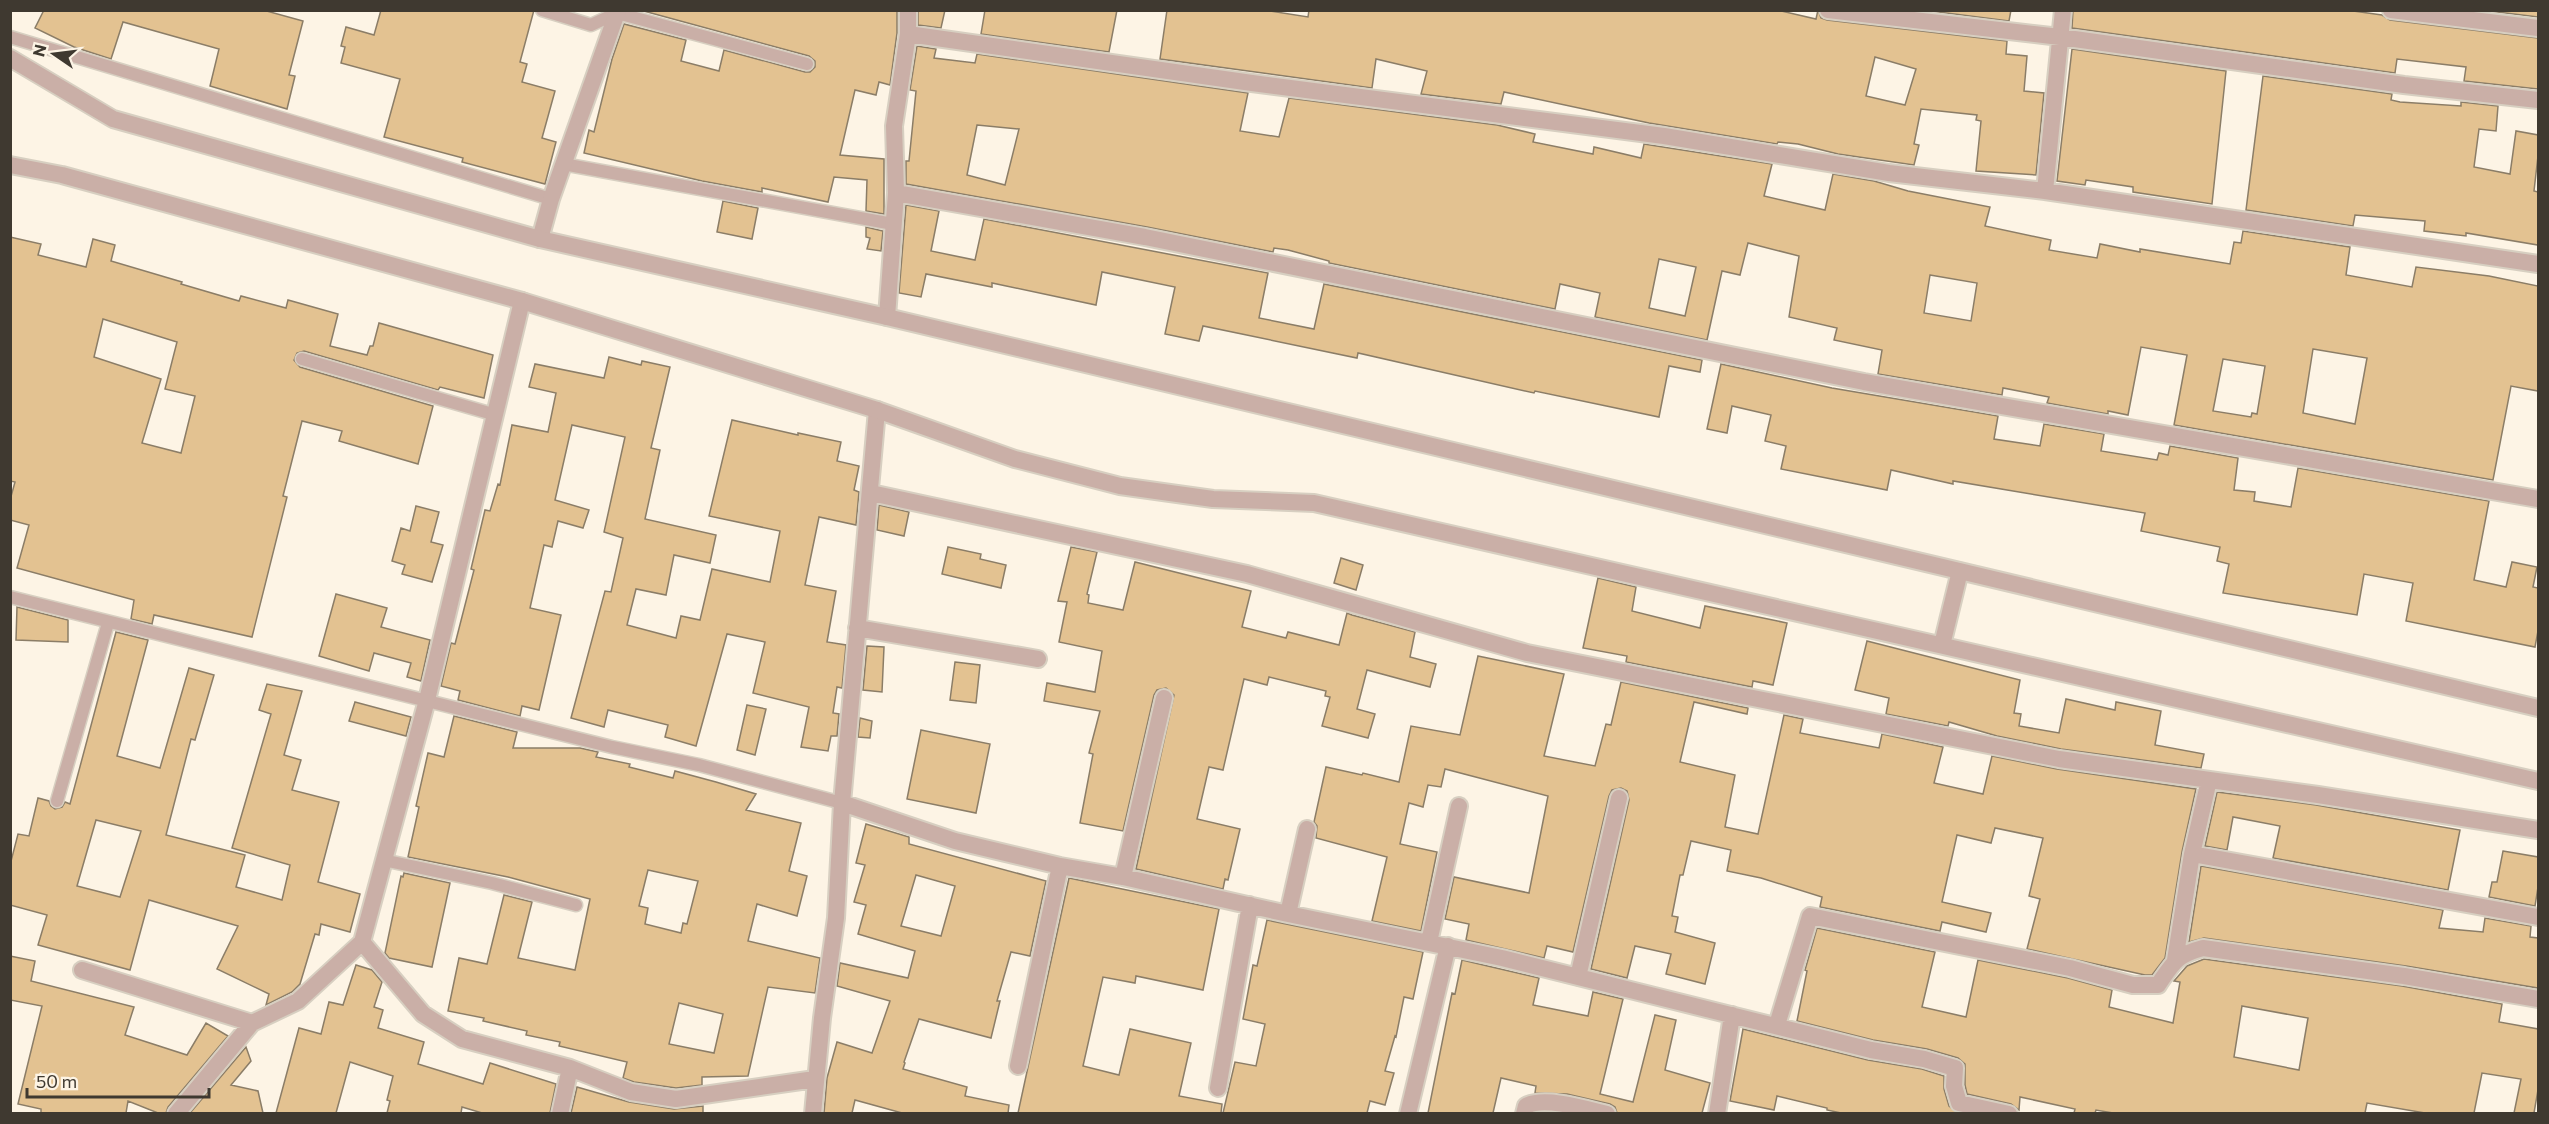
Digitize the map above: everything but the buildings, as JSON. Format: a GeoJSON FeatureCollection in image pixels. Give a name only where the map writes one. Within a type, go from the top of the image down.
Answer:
{"type":"FeatureCollection","features":[{"type":"Feature","properties":{"kind":"street"},"geometry":{"type":"LineString","coordinates":[[887,317],[896,193],[894,126],[908,34],[908,10]]}},
{"type":"Feature","properties":{"kind":"street"},"geometry":{"type":"LineString","coordinates":[[1828,10],[2060,37],[2404,85],[2538,100]]}},
{"type":"Feature","properties":{"kind":"street"},"geometry":{"type":"LineString","coordinates":[[2045,191],[2063,10]]}},
{"type":"Feature","properties":{"kind":"street"},"geometry":{"type":"LineString","coordinates":[[2391,10],[2538,28]]}},
{"type":"Feature","properties":{"kind":"street"},"geometry":{"type":"LineString","coordinates":[[540,239],[550,200],[617,12]]}},
{"type":"Feature","properties":{"kind":"street"},"geometry":{"type":"LineString","coordinates":[[908,34],[1252,83],[1664,136],[1889,173],[2045,191],[2538,264]]}},
{"type":"Feature","properties":{"kind":"street"},"geometry":{"type":"LineString","coordinates":[[10,58],[113,118],[540,239],[887,317],[2538,708]]}},
{"type":"Feature","properties":{"kind":"street"},"geometry":{"type":"LineString","coordinates":[[10,165],[62,175],[522,301],[877,410],[1015,459],[1120,486],[1213,499],[1314,503],[2538,781]]}},
{"type":"Feature","properties":{"kind":"street"},"geometry":{"type":"LineString","coordinates":[[896,193],[1145,237],[1864,382],[2538,499]]}},
{"type":"Feature","properties":{"kind":"street"},"geometry":{"type":"LineString","coordinates":[[176,1113],[252,1023],[298,1000],[362,942],[427,700],[522,301]]}},
{"type":"Feature","properties":{"kind":"street"},"geometry":{"type":"LineString","coordinates":[[813,1113],[815,1079],[836,918],[842,803],[877,410]]}},
{"type":"Feature","properties":{"kind":"street"},"geometry":{"type":"LineString","coordinates":[[871,493],[1247,574],[1527,652],[2059,759],[2318,795],[2538,830]]}},
{"type":"Feature","properties":{"kind":"street"},"geometry":{"type":"LineString","coordinates":[[1942,645],[1960,571]]}},
{"type":"Feature","properties":{"kind":"street"},"geometry":{"type":"LineString","coordinates":[[857,628],[1038,659]]}},
{"type":"Feature","properties":{"kind":"street"},"geometry":{"type":"LineString","coordinates":[[1122,877],[1164,698]]}},
{"type":"Feature","properties":{"kind":"street"},"geometry":{"type":"LineString","coordinates":[[1777,1025],[1810,916],[2070,968],[2133,985],[2158,985],[2175,960],[2192,854],[2209,780]]}},
{"type":"Feature","properties":{"kind":"street"},"geometry":{"type":"LineString","coordinates":[[1578,977],[1619,798]]}},
{"type":"Feature","properties":{"kind":"street"},"geometry":{"type":"LineString","coordinates":[[842,803],[955,841],[1060,866],[1448,946],[1777,1025],[1871,1050],[1924,1059],[1955,1068],[1954,1086],[1959,1103],[2010,1113]]}},
{"type":"Feature","properties":{"kind":"street"},"geometry":{"type":"LineString","coordinates":[[1429,942],[1459,806]]}},
{"type":"Feature","properties":{"kind":"street"},"geometry":{"type":"LineString","coordinates":[[1288,914],[1307,829]]}},
{"type":"Feature","properties":{"kind":"street"},"geometry":{"type":"LineString","coordinates":[[2192,854],[2538,917]]}},
{"type":"Feature","properties":{"kind":"street"},"geometry":{"type":"LineString","coordinates":[[1018,1066],[1060,866]]}},
{"type":"Feature","properties":{"kind":"street"},"geometry":{"type":"LineString","coordinates":[[1218,1088],[1250,905]]}},
{"type":"Feature","properties":{"kind":"street"},"geometry":{"type":"LineString","coordinates":[[362,942],[423,1014],[462,1039],[570,1068],[631,1092],[676,1099],[815,1079]]}},
{"type":"Feature","properties":{"kind":"street"},"geometry":{"type":"LineString","coordinates":[[1408,1113],[1448,946]]}},
{"type":"Feature","properties":{"kind":"street"},"geometry":{"type":"LineString","coordinates":[[2175,960],[2203,948],[2404,976],[2538,999]]}},
{"type":"Feature","properties":{"kind":"street"},"geometry":{"type":"LineString","coordinates":[[82,970],[252,1023]]}},
{"type":"Feature","properties":{"kind":"street"},"geometry":{"type":"LineString","coordinates":[[1717,1113],[1732,1015]]}},
{"type":"Feature","properties":{"kind":"street"},"geometry":{"type":"LineString","coordinates":[[560,1113],[570,1068]]}},
{"type":"Feature","properties":{"kind":"street"},"geometry":{"type":"LineString","coordinates":[[1524,1113],[1526,1106],[1533,1102],[1569,1105],[1607,1113]]}},
{"type":"Feature","properties":{"kind":"lane"},"geometry":{"type":"LineString","coordinates":[[542,10],[591,25],[617,12],[807,64]]}},
{"type":"Feature","properties":{"kind":"lane"},"geometry":{"type":"LineString","coordinates":[[10,37],[550,200]]}},
{"type":"Feature","properties":{"kind":"lane"},"geometry":{"type":"LineString","coordinates":[[563,164],[893,224]]}},
{"type":"Feature","properties":{"kind":"lane"},"geometry":{"type":"LineString","coordinates":[[302,359],[496,415]]}},
{"type":"Feature","properties":{"kind":"lane"},"geometry":{"type":"LineString","coordinates":[[10,597],[612,747],[699,765],[842,803]]}},
{"type":"Feature","properties":{"kind":"lane"},"geometry":{"type":"LineString","coordinates":[[57,801],[108,622]]}},
{"type":"Feature","properties":{"kind":"lane"},"geometry":{"type":"LineString","coordinates":[[383,860],[492,883],[576,904]]}}]}
